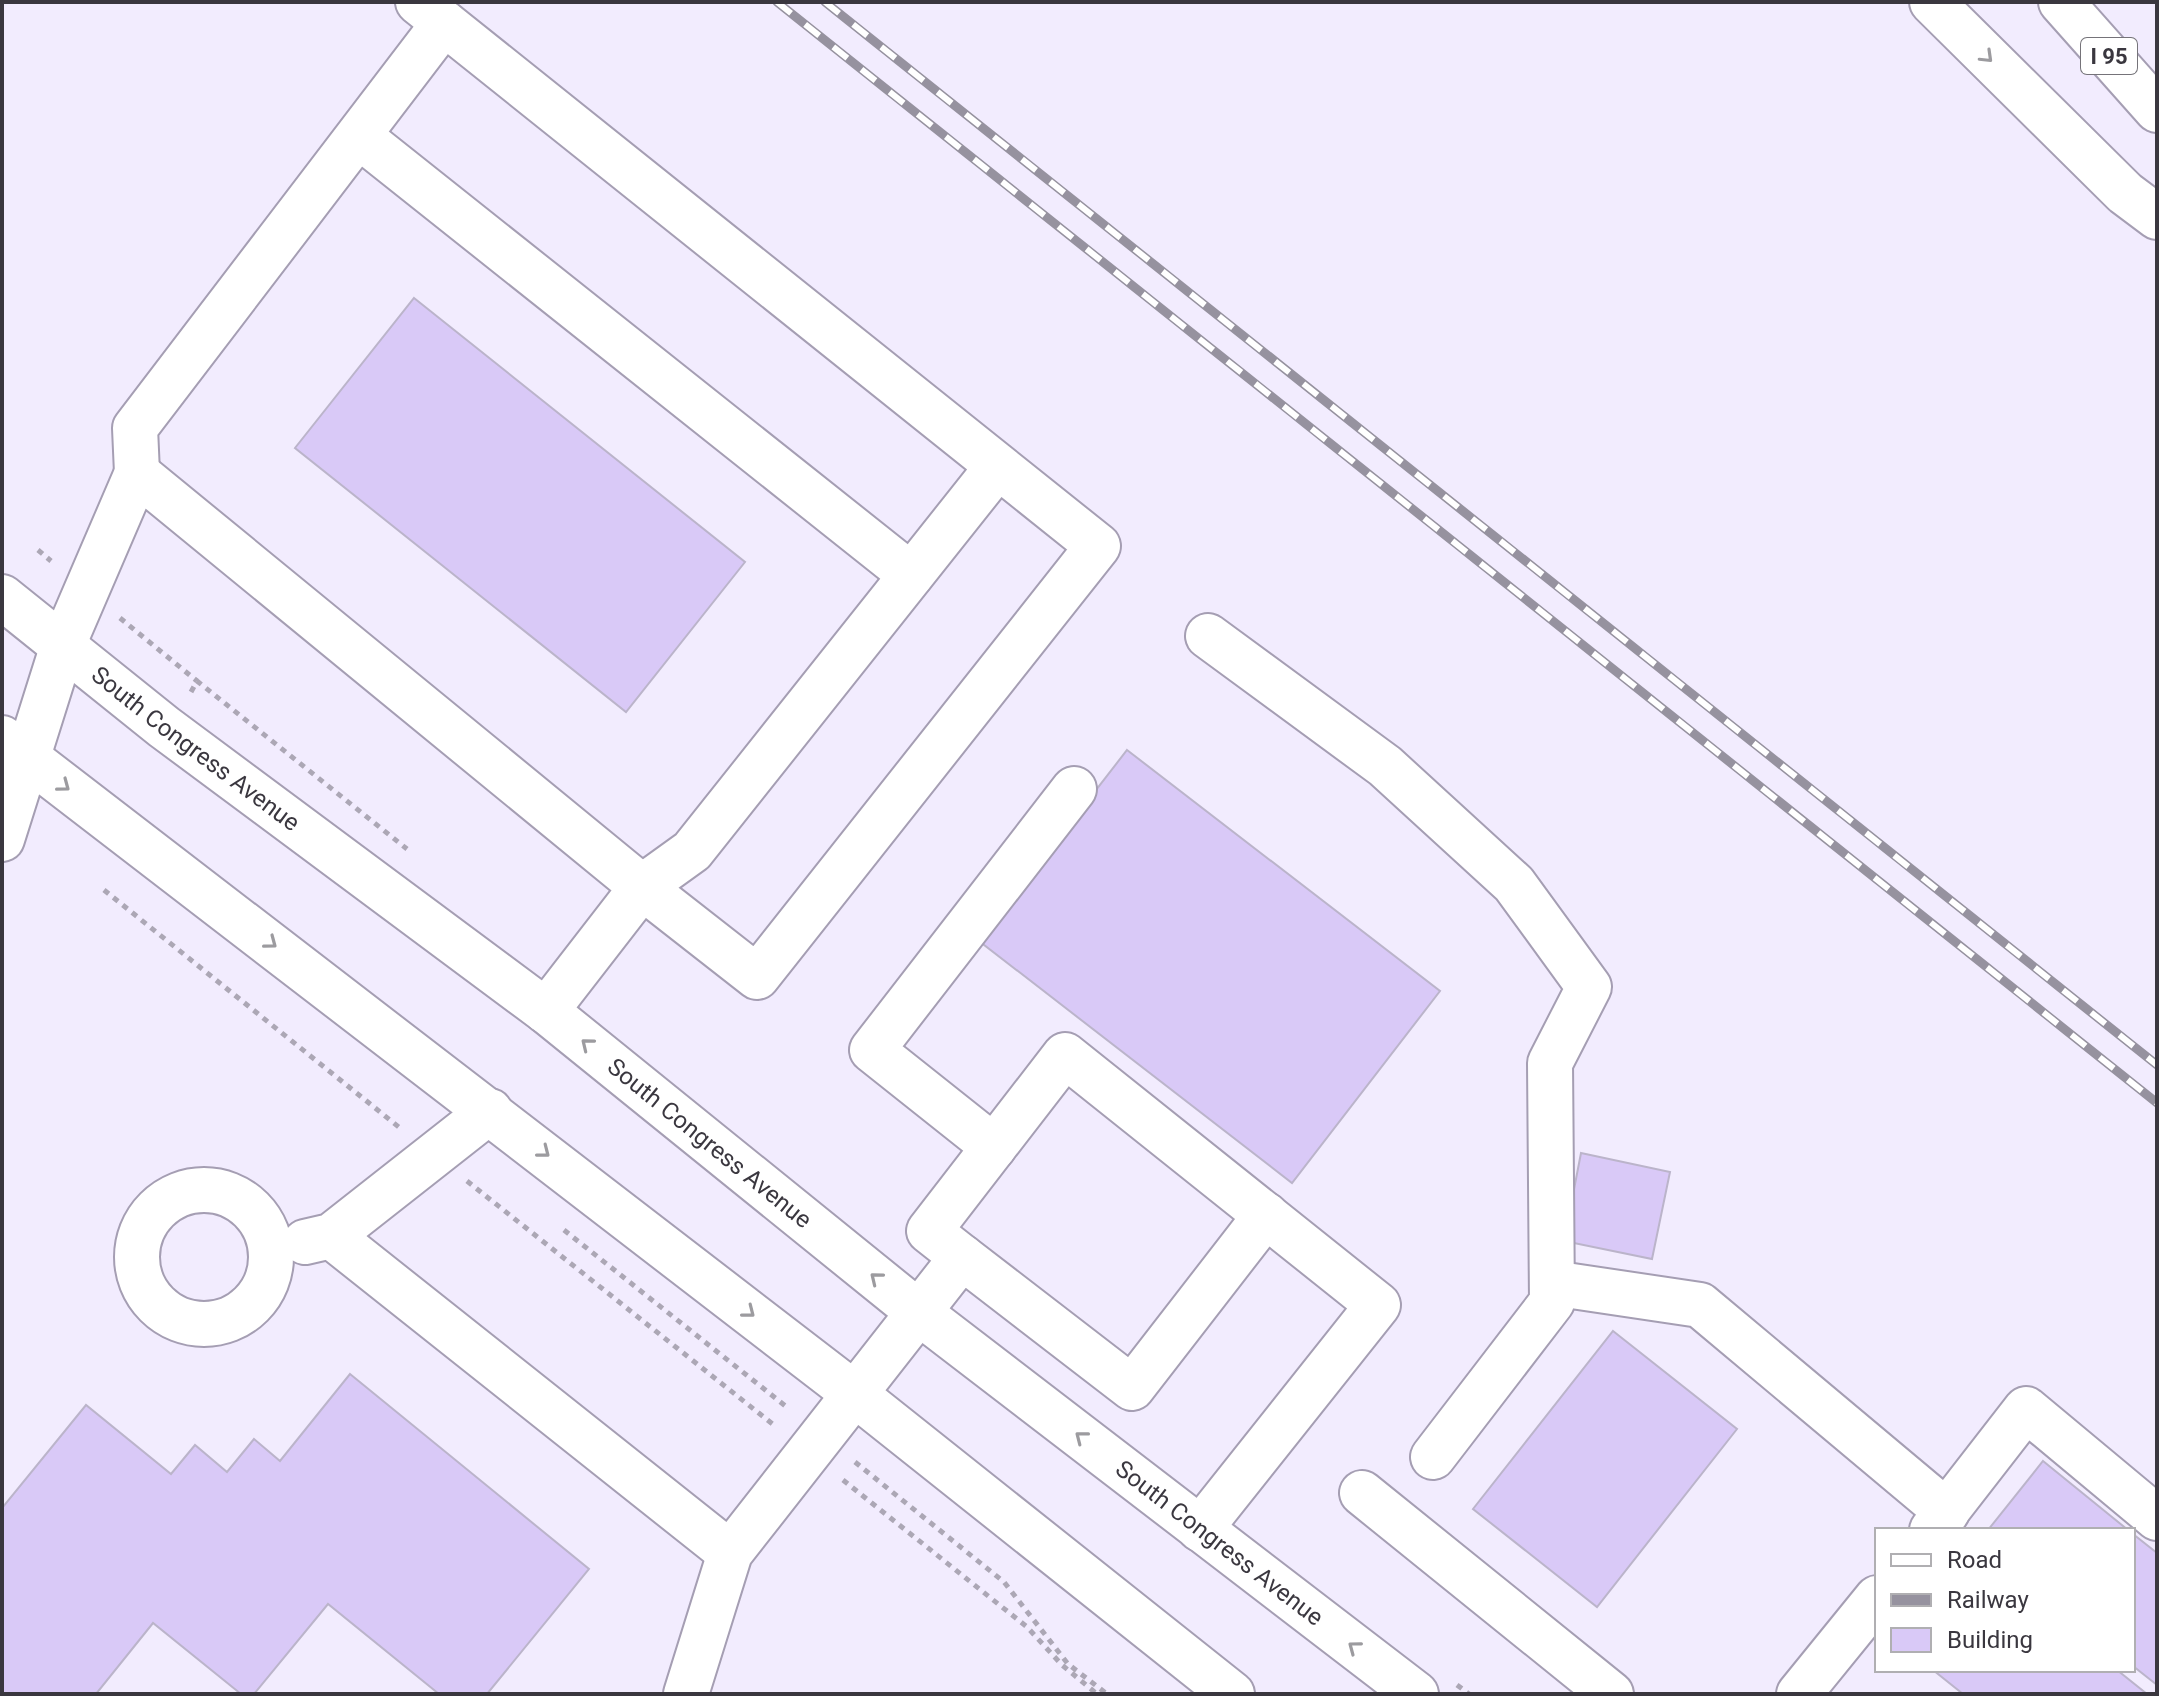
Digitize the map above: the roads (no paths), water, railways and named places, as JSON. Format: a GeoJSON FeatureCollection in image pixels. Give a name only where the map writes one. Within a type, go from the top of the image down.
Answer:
{"type":"FeatureCollection","features":[{"type":"Feature","properties":{"kind":"main road"},"geometry":{"type":"LineString","coordinates":[[1932,2],[2125,193],[2157,217]]}},
{"type":"Feature","properties":{"kind":"main road","name":"I 95"},"geometry":{"type":"LineString","coordinates":[[2061,2],[2157,110]]}},
{"type":"Feature","properties":{"kind":"main road"},"geometry":{"type":"LineString","coordinates":[[2,839],[14,748],[63,645],[137,473],[135,428],[359,136],[431,13],[1098,546],[757,977],[642,887],[137,473]]}},
{"type":"Feature","properties":{"kind":"main road"},"geometry":{"type":"LineString","coordinates":[[359,136],[911,575]]}},
{"type":"Feature","properties":{"kind":"main road"},"geometry":{"type":"LineString","coordinates":[[546,1011],[642,887],[692,851],[998,466]]}},
{"type":"Feature","properties":{"kind":"main road","name":"South Congress Avenue"},"geometry":{"type":"LineString","coordinates":[[2,597],[164,727],[546,1011],[917,1311],[1416,1694]]}},
{"type":"Feature","properties":{"kind":"main road"},"geometry":{"type":"LineString","coordinates":[[1208,636],[1385,766],[1502,873],[1589,987],[1550,1063],[1552,1302],[1433,1457]]}},
{"type":"Feature","properties":{"kind":"main road"},"geometry":{"type":"LineString","coordinates":[[14,748],[856,1395],[1232,1694]]}},
{"type":"Feature","properties":{"kind":"main road"},"geometry":{"type":"LineString","coordinates":[[994,1147],[872,1050],[1074,789]]}},
{"type":"Feature","properties":{"kind":"main road"},"geometry":{"type":"LineString","coordinates":[[1200,1529],[1378,1305],[1266,1215],[1065,1055],[929,1231],[1132,1388],[1266,1215]]}},
{"type":"Feature","properties":{"kind":"main road"},"geometry":{"type":"LineString","coordinates":[[272,1249],[331,1236],[490,1111]]}},
{"type":"Feature","properties":{"kind":"main road"},"geometry":{"type":"LineString","coordinates":[[331,1236],[730,1553]]}},
{"type":"Feature","properties":{"kind":"main road"},"geometry":{"type":"LineString","coordinates":[[686,1694],[730,1553],[962,1257]]}},
{"type":"Feature","properties":{"kind":"main road"},"geometry":{"type":"LineString","coordinates":[[1552,1283],[1700,1305],[1940,1521],[2026,1409],[2157,1518]]}},
{"type":"Feature","properties":{"kind":"main road"},"geometry":{"type":"LineString","coordinates":[[1362,1493],[1611,1694]]}},
{"type":"Feature","properties":{"kind":"main road"},"geometry":{"type":"LineString","coordinates":[[1799,1694],[1875,1600]]}},
{"type":"Feature","properties":{"kind":"railway"},"geometry":{"type":"LineString","coordinates":[[777,2],[2157,1103]]}},
{"type":"Feature","properties":{"kind":"railway"},"geometry":{"type":"LineString","coordinates":[[825,2],[2157,1065]]}}]}
